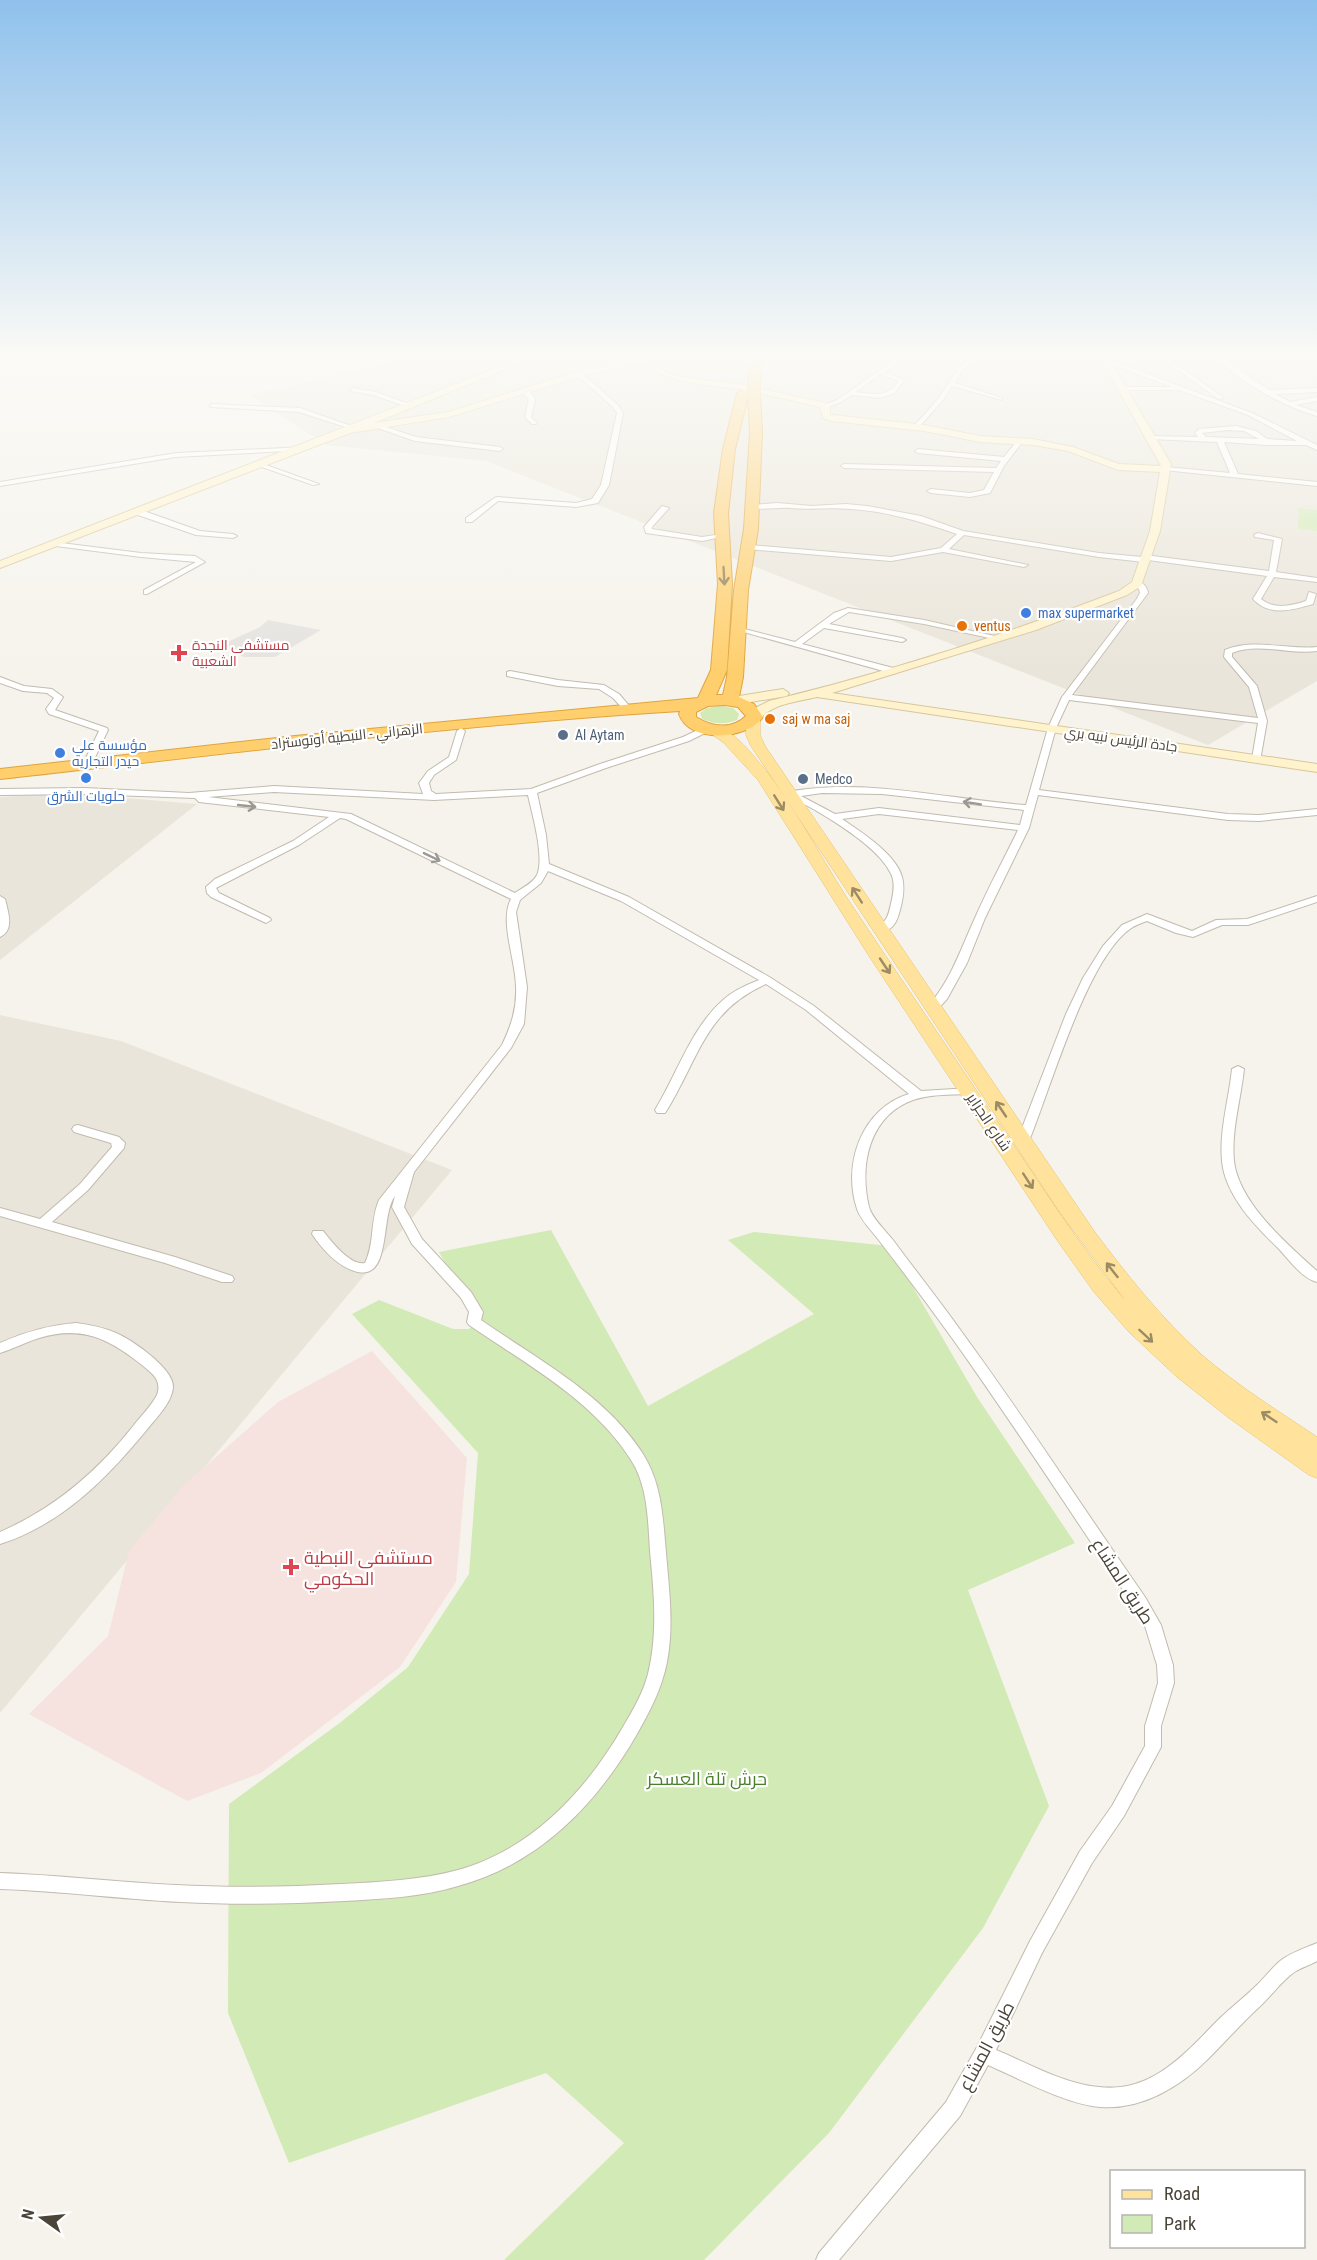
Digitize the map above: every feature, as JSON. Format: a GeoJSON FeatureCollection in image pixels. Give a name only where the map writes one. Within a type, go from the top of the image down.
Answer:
{"type":"FeatureCollection","features":[{"type":"Feature","properties":{"kind":"highway"},"geometry":{"type":"LineString","coordinates":[[696,708],[719,670],[725,584],[722,536],[727,460]]}},
{"type":"Feature","properties":{"kind":"highway"},"geometry":{"type":"LineString","coordinates":[[731,700],[744,567],[750,547],[755,460]]}},
{"type":"Feature","properties":{"kind":"highway"},"geometry":{"type":"LineString","coordinates":[[724,482],[738,487],[754,484]]}},
{"type":"Feature","properties":{"kind":"highway"},"geometry":{"type":"LineString","coordinates":[[731,700],[745,704],[753,710],[754,718],[738,728],[710,729],[696,708],[731,700]]}},
{"type":"Feature","properties":{"kind":"highway","name":"الزهراني - النبطية أوتوستراد"},"geometry":{"type":"LineString","coordinates":[[0,774],[295,741],[628,709],[696,708]]}},
{"type":"Feature","properties":{"kind":"highway","name":"الزهراني - النبطية أوتوستراد"},"geometry":{"type":"LineString","coordinates":[[0,780],[66,770],[461,730],[655,716],[696,708]]}},
{"type":"Feature","properties":{"kind":"main road","name":"شارع الجزاير"},"geometry":{"type":"LineString","coordinates":[[754,718],[754,740],[1091,1241],[1149,1314],[1180,1347],[1234,1393],[1317,1449]]}},
{"type":"Feature","properties":{"kind":"main road","name":"شارع الجزاير"},"geometry":{"type":"LineString","coordinates":[[710,729],[735,743],[755,765],[834,890],[1067,1241],[1120,1309],[1164,1353],[1198,1382],[1253,1425],[1317,1469]]}},
{"type":"Feature","properties":{"kind":"street"},"geometry":{"type":"LineString","coordinates":[[0,484],[143,460]]}},
{"type":"Feature","properties":{"kind":"street"},"geometry":{"type":"LineString","coordinates":[[0,565],[272,460]]}},
{"type":"Feature","properties":{"kind":"street"},"geometry":{"type":"LineString","coordinates":[[469,520],[496,499],[588,504],[598,499],[605,486],[610,460]]}},
{"type":"Feature","properties":{"kind":"street"},"geometry":{"type":"LineString","coordinates":[[931,491],[964,495],[982,493],[992,484],[1004,460]]}},
{"type":"Feature","properties":{"kind":"street"},"geometry":{"type":"LineString","coordinates":[[1102,460],[1118,466],[1317,484]]}},
{"type":"Feature","properties":{"kind":"street"},"geometry":{"type":"LineString","coordinates":[[754,718],[760,710],[773,704],[999,638],[1123,593],[1137,584],[1155,531],[1166,469],[1164,460]]}},
{"type":"Feature","properties":{"kind":"street"},"geometry":{"type":"LineString","coordinates":[[1228,460],[1235,476]]}},
{"type":"Feature","properties":{"kind":"street"},"geometry":{"type":"LineString","coordinates":[[261,465],[315,484]]}},
{"type":"Feature","properties":{"kind":"street"},"geometry":{"type":"LineString","coordinates":[[844,466],[998,470]]}},
{"type":"Feature","properties":{"kind":"street"},"geometry":{"type":"LineString","coordinates":[[753,507],[856,506],[918,518],[962,533],[1098,555],[1317,580]]}},
{"type":"Feature","properties":{"kind":"street"},"geometry":{"type":"LineString","coordinates":[[665,508],[648,527],[648,531],[702,539],[722,536]]}},
{"type":"Feature","properties":{"kind":"street"},"geometry":{"type":"LineString","coordinates":[[138,512],[199,533],[233,536]]}},
{"type":"Feature","properties":{"kind":"street"},"geometry":{"type":"LineString","coordinates":[[943,550],[962,533]]}},
{"type":"Feature","properties":{"kind":"street"},"geometry":{"type":"LineString","coordinates":[[1258,535],[1278,539],[1272,574],[1257,599],[1262,604],[1278,610],[1310,602],[1312,594]]}},
{"type":"Feature","properties":{"kind":"street"},"geometry":{"type":"LineString","coordinates":[[56,543],[141,555],[195,558],[201,562],[147,592]]}},
{"type":"Feature","properties":{"kind":"street"},"geometry":{"type":"LineString","coordinates":[[750,547],[885,560],[943,550],[1024,565]]}},
{"type":"Feature","properties":{"kind":"street"},"geometry":{"type":"LineString","coordinates":[[933,1008],[951,986],[980,918],[1024,828],[1052,728],[1066,697],[1139,601],[1144,593],[1143,588],[1137,584]]}},
{"type":"Feature","properties":{"kind":"street"},"geometry":{"type":"LineString","coordinates":[[797,644],[825,626],[841,611],[848,610],[924,622],[999,638]]}},
{"type":"Feature","properties":{"kind":"street"},"geometry":{"type":"LineString","coordinates":[[825,626],[902,640]]}},
{"type":"Feature","properties":{"kind":"street"},"geometry":{"type":"LineString","coordinates":[[737,628],[891,670]]}},
{"type":"Feature","properties":{"kind":"street"},"geometry":{"type":"LineString","coordinates":[[1257,759],[1263,721],[1253,686],[1228,657],[1228,652],[1233,648],[1299,652],[1317,649]]}},
{"type":"Feature","properties":{"kind":"street"},"geometry":{"type":"LineString","coordinates":[[830,691],[891,670]]}},
{"type":"Feature","properties":{"kind":"street"},"geometry":{"type":"LineString","coordinates":[[510,674],[558,683],[602,687],[616,696],[628,709]]}},
{"type":"Feature","properties":{"kind":"street"},"geometry":{"type":"LineString","coordinates":[[0,680],[23,688],[54,693],[59,697],[50,709],[52,712],[104,730],[88,764]]}},
{"type":"Feature","properties":{"kind":"street"},"geometry":{"type":"LineString","coordinates":[[857,683],[865,698]]}},
{"type":"Feature","properties":{"kind":"street"},"geometry":{"type":"LineString","coordinates":[[731,700],[801,690],[830,691],[925,710]]}},
{"type":"Feature","properties":{"kind":"street"},"geometry":{"type":"LineString","coordinates":[[815,691],[897,708],[925,710]]}},
{"type":"Feature","properties":{"kind":"street"},"geometry":{"type":"LineString","coordinates":[[1066,697],[1263,721]]}},
{"type":"Feature","properties":{"kind":"street","name":"جادة الرئيس نبيه بري"},"geometry":{"type":"LineString","coordinates":[[925,710],[1317,768]]}},
{"type":"Feature","properties":{"kind":"street"},"geometry":{"type":"LineString","coordinates":[[0,792],[84,791],[189,796],[274,789],[434,797],[532,792],[710,729]]}},
{"type":"Feature","properties":{"kind":"street"},"geometry":{"type":"LineString","coordinates":[[434,797],[427,792],[424,783],[431,773],[453,758],[461,730]]}},
{"type":"Feature","properties":{"kind":"street"},"geometry":{"type":"LineString","coordinates":[[792,795],[825,789],[862,789],[1030,808]]}},
{"type":"Feature","properties":{"kind":"street"},"geometry":{"type":"LineString","coordinates":[[318,1234],[343,1262],[358,1267],[369,1265],[375,1259],[379,1212],[385,1200],[501,1053],[518,1024],[522,987],[511,912],[515,897],[537,880],[544,866],[532,792]]}},
{"type":"Feature","properties":{"kind":"street"},"geometry":{"type":"LineString","coordinates":[[1033,792],[1228,818],[1258,818],[1317,812]]}},
{"type":"Feature","properties":{"kind":"street"},"geometry":{"type":"LineString","coordinates":[[792,795],[809,801],[833,817],[868,843],[895,870],[900,886],[892,922],[880,930]]}},
{"type":"Feature","properties":{"kind":"street"},"geometry":{"type":"LineString","coordinates":[[189,796],[233,804],[348,816],[515,897]]}},
{"type":"Feature","properties":{"kind":"street"},"geometry":{"type":"LineString","coordinates":[[833,817],[879,811],[1024,828]]}},
{"type":"Feature","properties":{"kind":"street"},"geometry":{"type":"LineString","coordinates":[[266,920],[215,895],[212,893],[212,887],[219,881],[296,843],[338,814]]}},
{"type":"Feature","properties":{"kind":"street"},"geometry":{"type":"LineString","coordinates":[[544,866],[625,899],[767,980],[810,1008],[918,1095]]}},
{"type":"Feature","properties":{"kind":"street"},"geometry":{"type":"LineString","coordinates":[[0,899],[4,921],[0,934]]}},
{"type":"Feature","properties":{"kind":"street"},"geometry":{"type":"LineString","coordinates":[[1023,1141],[1083,986],[1097,960],[1130,925],[1147,917],[1193,934],[1220,922],[1248,922],[1317,899]]}},
{"type":"Feature","properties":{"kind":"street"},"geometry":{"type":"LineString","coordinates":[[661,1110],[715,1013],[736,994],[767,980]]}},
{"type":"Feature","properties":{"kind":"street"},"geometry":{"type":"LineString","coordinates":[[1238,1069],[1229,1135],[1230,1175],[1245,1202],[1262,1223],[1293,1257],[1317,1278]]}},
{"type":"Feature","properties":{"kind":"street","name":"طريق المشاع"},"geometry":{"type":"LineString","coordinates":[[826,2260],[953,2109],[984,2054],[1036,1947],[1086,1857],[1118,1811],[1153,1747],[1153,1726],[1166,1683],[1165,1665],[1153,1625],[1139,1601],[957,1335],[864,1211],[860,1192],[859,1166],[867,1135],[885,1111],[906,1098],[967,1090]]}},
{"type":"Feature","properties":{"kind":"street"},"geometry":{"type":"LineString","coordinates":[[42,1225],[84,1187],[118,1148],[119,1143],[115,1140],[78,1129]]}},
{"type":"Feature","properties":{"kind":"street"},"geometry":{"type":"LineString","coordinates":[[0,1881],[40,1881],[155,1892],[262,1895],[400,1888],[459,1878],[510,1856],[547,1833],[584,1799],[630,1731],[656,1677],[664,1632],[658,1540],[648,1474],[628,1443],[596,1409],[474,1322],[476,1312],[466,1294],[417,1241],[398,1207],[408,1170]]}},
{"type":"Feature","properties":{"kind":"street"},"geometry":{"type":"LineString","coordinates":[[0,1212],[170,1260],[227,1279]]}},
{"type":"Feature","properties":{"kind":"street"},"geometry":{"type":"LineString","coordinates":[[0,1348],[25,1337],[53,1329],[76,1327],[102,1331],[136,1351],[163,1376],[166,1385],[161,1401],[105,1471],[91,1484],[55,1511],[0,1538]]}},
{"type":"Feature","properties":{"kind":"street"},"geometry":{"type":"LineString","coordinates":[[984,2054],[1065,2088],[1098,2097],[1122,2097],[1147,2091],[1175,2075],[1202,2052],[1225,2026],[1264,1992],[1288,1966],[1317,1952]]}},
{"type":"Feature","properties":{"kind":"shaded area"},"geometry":{"type":"Polygon","coordinates":[[[481,460],[1317,460],[1317,681],[1208,745],[481,460]]]}},
{"type":"Feature","properties":{"kind":"shaded area"},"geometry":{"type":"Polygon","coordinates":[[[268,620],[321,630],[275,657],[244,657],[219,646],[260,627],[268,620]]]}},
{"type":"Feature","properties":{"kind":"shaded area"},"geometry":{"type":"Polygon","coordinates":[[[67,793],[197,804],[0,960],[0,797],[67,793]]]}},
{"type":"Feature","properties":{"kind":"shaded area"},"geometry":{"type":"Polygon","coordinates":[[[0,1015],[121,1041],[452,1170],[0,1713],[0,1015]]]}},
{"type":"Feature","properties":{"kind":"shaded area","name":"مستشفى النبطية الحكومي"},"geometry":{"type":"Polygon","coordinates":[[[372,1351],[467,1458],[456,1582],[400,1667],[261,1773],[187,1801],[29,1714],[108,1636],[129,1551],[183,1486],[278,1402],[372,1351]]]}},
{"type":"Feature","properties":{"kind":"green space"},"geometry":{"type":"Polygon","coordinates":[[[1299,508],[1317,510],[1317,531],[1298,529],[1299,508]]]}},
{"type":"Feature","properties":{"kind":"green space"},"geometry":{"type":"Polygon","coordinates":[[[720,706],[733,708],[739,714],[737,720],[720,723],[702,719],[700,713],[707,708],[720,706]]]}},
{"type":"Feature","properties":{"kind":"green space","name":"حرش تلة العسكر"},"geometry":{"type":"Polygon","coordinates":[[[551,1230],[648,1406],[814,1314],[728,1240],[754,1232],[889,1246],[977,1397],[1075,1543],[968,1590],[1049,1806],[983,1928],[829,2133],[704,2260],[504,2260],[624,2143],[546,2073],[289,2163],[228,2013],[229,1804],[341,1722],[408,1667],[469,1574],[478,1453],[352,1314],[379,1300],[453,1329],[469,1329],[477,1321],[439,1252],[551,1230]]]}},
{"type":"Feature","properties":{"kind":"place","name":"max supermarket"},"geometry":{"type":"Point","coordinates":[1026,613]}},
{"type":"Feature","properties":{"kind":"place","name":"ventus"},"geometry":{"type":"Point","coordinates":[962,626]}},
{"type":"Feature","properties":{"kind":"place","name":"مستشفى النجدة الشعبية"},"geometry":{"type":"Point","coordinates":[179,653]}},
{"type":"Feature","properties":{"kind":"place","name":"saj w ma saj"},"geometry":{"type":"Point","coordinates":[770,719]}},
{"type":"Feature","properties":{"kind":"place","name":"Al Aytam"},"geometry":{"type":"Point","coordinates":[563,735]}},
{"type":"Feature","properties":{"kind":"place","name":"مؤسسة علي حيدر التجاريه"},"geometry":{"type":"Point","coordinates":[60,753]}},
{"type":"Feature","properties":{"kind":"place","name":"حلويات الشرق"},"geometry":{"type":"Point","coordinates":[86,778]}},
{"type":"Feature","properties":{"kind":"place","name":"Medco"},"geometry":{"type":"Point","coordinates":[803,779]}},
{"type":"Feature","properties":{"kind":"place","name":"مستشفى النبطية الحكومي"},"geometry":{"type":"Point","coordinates":[291,1567]}}]}
